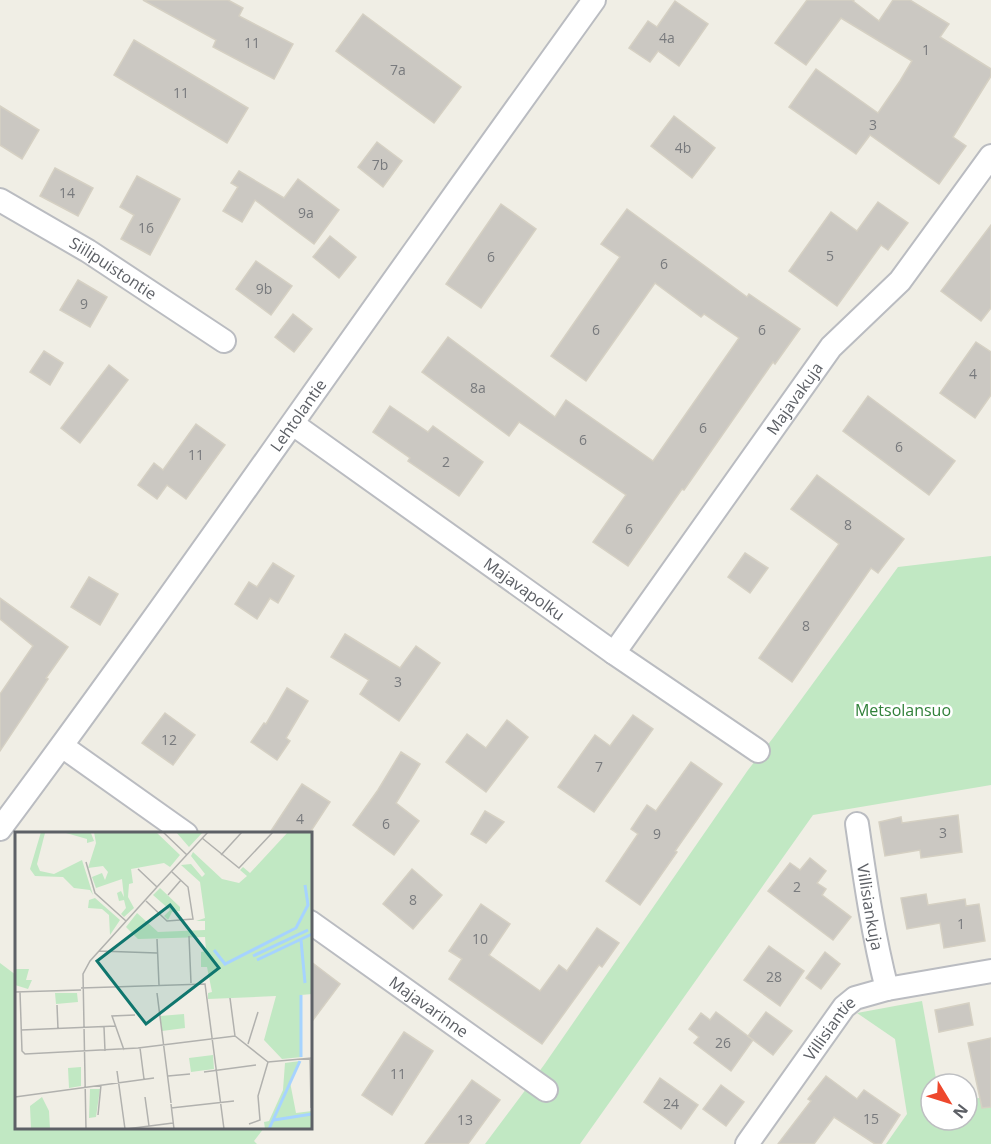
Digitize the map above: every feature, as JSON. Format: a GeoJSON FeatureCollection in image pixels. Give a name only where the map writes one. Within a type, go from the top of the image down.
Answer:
{"type":"FeatureCollection","features":[{"type":"Feature","properties":{"kind":"street","name":"Lehtolantie"},"geometry":{"type":"LineString","coordinates":[[0,829],[293,424],[594,0]]}},
{"type":"Feature","properties":{"kind":"street","name":"Majavakuja"},"geometry":{"type":"LineString","coordinates":[[614,653],[831,347],[900,281],[991,156]]}},
{"type":"Feature","properties":{"kind":"street","name":"Siilipuistontie"},"geometry":{"type":"LineString","coordinates":[[0,200],[88,251],[224,341]]}},
{"type":"Feature","properties":{"kind":"street","name":"Majavapolku"},"geometry":{"type":"LineString","coordinates":[[293,424],[614,653],[758,751]]}},
{"type":"Feature","properties":{"kind":"street"},"geometry":{"type":"LineString","coordinates":[[62,746],[183,832]]}},
{"type":"Feature","properties":{"kind":"street","name":"Villisiankuja"},"geometry":{"type":"LineString","coordinates":[[857,824],[867,890],[887,989]]}},
{"type":"Feature","properties":{"kind":"street","name":"Majavarinne"},"geometry":{"type":"LineString","coordinates":[[312,923],[546,1090]]}},
{"type":"Feature","properties":{"kind":"street","name":"Villisiantie"},"geometry":{"type":"LineString","coordinates":[[747,1144],[844,1007],[855,998],[887,989],[991,971]]}},
{"type":"Feature","properties":{"kind":"green space","name":"Metsolansuo"},"geometry":{"type":"Polygon","coordinates":[[[991,556],[991,785],[813,815],[580,1144],[485,1144],[544,1065],[748,770],[898,567],[991,556]]]}},
{"type":"Feature","properties":{"kind":"green space"},"geometry":{"type":"Polygon","coordinates":[[[0,963],[15,974],[15,1129],[263,1129],[254,1141],[257,1144],[0,1144],[0,963]]]}},
{"type":"Feature","properties":{"kind":"green space"},"geometry":{"type":"Polygon","coordinates":[[[922,1001],[935,1072],[919,1072],[919,1132],[979,1132],[979,1098],[991,1096],[991,1144],[886,1144],[907,1114],[895,1039],[857,1013],[922,1001]]]}},
{"type":"Feature","properties":{"kind":"building"},"geometry":{"type":"Polygon","coordinates":[[[143,0],[228,0],[243,8],[239,16],[293,44],[274,79],[213,47],[216,40],[143,0]]]}},
{"type":"Feature","properties":{"kind":"building"},"geometry":{"type":"Polygon","coordinates":[[[807,0],[854,0],[879,21],[893,0],[910,0],[949,24],[940,37],[991,69],[991,76],[953,137],[966,146],[939,184],[870,135],[856,154],[789,107],[816,69],[878,113],[912,61],[841,18],[806,65],[775,43],[807,0]]]}},
{"type":"Feature","properties":{"kind":"building"},"geometry":{"type":"Polygon","coordinates":[[[675,1],[708,24],[679,66],[658,51],[650,62],[629,48],[648,21],[657,27],[675,1]]]}},
{"type":"Feature","properties":{"kind":"building"},"geometry":{"type":"Polygon","coordinates":[[[363,14],[461,87],[434,123],[336,51],[363,14]]]}},
{"type":"Feature","properties":{"kind":"building"},"geometry":{"type":"Polygon","coordinates":[[[134,40],[248,108],[227,143],[114,75],[134,40]]]}},
{"type":"Feature","properties":{"kind":"building"},"geometry":{"type":"Polygon","coordinates":[[[0,106],[39,130],[22,159],[0,145],[0,106]]]}},
{"type":"Feature","properties":{"kind":"building"},"geometry":{"type":"Polygon","coordinates":[[[674,116],[715,148],[692,178],[651,146],[674,116]]]}},
{"type":"Feature","properties":{"kind":"building"},"geometry":{"type":"Polygon","coordinates":[[[377,142],[402,161],[383,187],[358,167],[377,142]]]}},
{"type":"Feature","properties":{"kind":"building"},"geometry":{"type":"Polygon","coordinates":[[[55,168],[93,188],[78,216],[40,196],[55,168]]]}},
{"type":"Feature","properties":{"kind":"building"},"geometry":{"type":"Polygon","coordinates":[[[239,171],[284,198],[298,179],[339,210],[314,244],[255,200],[242,222],[223,211],[238,187],[231,183],[239,171]]]}},
{"type":"Feature","properties":{"kind":"building"},"geometry":{"type":"Polygon","coordinates":[[[137,176],[180,199],[150,255],[121,239],[134,215],[120,207],[137,176]]]}},
{"type":"Feature","properties":{"kind":"building"},"geometry":{"type":"Polygon","coordinates":[[[878,202],[908,223],[888,250],[881,245],[837,306],[789,271],[831,212],[857,231],[878,202]]]}},
{"type":"Feature","properties":{"kind":"building"},"geometry":{"type":"Polygon","coordinates":[[[501,204],[536,229],[481,308],[446,284],[501,204]]]}},
{"type":"Feature","properties":{"kind":"building"},"geometry":{"type":"Polygon","coordinates":[[[627,209],[747,297],[749,294],[800,329],[775,364],[773,362],[628,566],[593,542],[626,495],[519,422],[509,436],[422,372],[448,337],[555,417],[566,400],[653,461],[739,338],[704,314],[701,317],[655,283],[586,381],[551,356],[620,257],[601,244],[627,209]]]}},
{"type":"Feature","properties":{"kind":"building"},"geometry":{"type":"Polygon","coordinates":[[[991,225],[991,308],[981,321],[941,291],[991,225]]]}},
{"type":"Feature","properties":{"kind":"building"},"geometry":{"type":"Polygon","coordinates":[[[330,236],[356,257],[339,278],[313,257],[330,236]]]}},
{"type":"Feature","properties":{"kind":"building"},"geometry":{"type":"Polygon","coordinates":[[[256,261],[292,286],[271,315],[236,289],[256,261]]]}},
{"type":"Feature","properties":{"kind":"building"},"geometry":{"type":"Polygon","coordinates":[[[78,280],[107,297],[90,327],[60,310],[78,280]]]}},
{"type":"Feature","properties":{"kind":"building"},"geometry":{"type":"Polygon","coordinates":[[[293,314],[312,329],[294,352],[275,337],[293,314]]]}},
{"type":"Feature","properties":{"kind":"building"},"geometry":{"type":"Polygon","coordinates":[[[976,342],[991,352],[991,395],[975,418],[940,393],[976,342]]]}},
{"type":"Feature","properties":{"kind":"building"},"geometry":{"type":"Polygon","coordinates":[[[44,351],[63,363],[50,385],[30,372],[44,351]]]}},
{"type":"Feature","properties":{"kind":"building"},"geometry":{"type":"Polygon","coordinates":[[[109,365],[128,380],[80,443],[61,428],[109,365]]]}},
{"type":"Feature","properties":{"kind":"building"},"geometry":{"type":"Polygon","coordinates":[[[868,396],[955,461],[929,495],[843,431],[868,396]]]}},
{"type":"Feature","properties":{"kind":"building"},"geometry":{"type":"Polygon","coordinates":[[[390,406],[428,432],[433,426],[483,462],[459,496],[408,461],[410,458],[373,432],[390,406]]]}},
{"type":"Feature","properties":{"kind":"building"},"geometry":{"type":"Polygon","coordinates":[[[196,424],[225,445],[186,499],[167,485],[157,499],[138,485],[154,463],[163,470],[196,424]]]}},
{"type":"Feature","properties":{"kind":"building"},"geometry":{"type":"Polygon","coordinates":[[[817,475],[904,539],[878,573],[871,568],[792,682],[759,658],[839,544],[791,509],[817,475]]]}},
{"type":"Feature","properties":{"kind":"building"},"geometry":{"type":"Polygon","coordinates":[[[745,553],[768,568],[750,593],[728,577],[745,553]]]}},
{"type":"Feature","properties":{"kind":"building"},"geometry":{"type":"Polygon","coordinates":[[[273,563],[294,576],[278,603],[270,598],[257,619],[235,604],[249,582],[257,587],[273,563]]]}},
{"type":"Feature","properties":{"kind":"building"},"geometry":{"type":"Polygon","coordinates":[[[89,577],[118,594],[100,625],[71,607],[89,577]]]}},
{"type":"Feature","properties":{"kind":"building"},"geometry":{"type":"Polygon","coordinates":[[[0,598],[68,647],[0,751],[0,694],[33,646],[0,619],[0,598]]]}},
{"type":"Feature","properties":{"kind":"building"},"geometry":{"type":"Polygon","coordinates":[[[345,634],[400,668],[416,646],[440,663],[399,721],[360,694],[369,680],[331,657],[345,634]]]}},
{"type":"Feature","properties":{"kind":"building"},"geometry":{"type":"Polygon","coordinates":[[[287,688],[308,701],[286,738],[290,741],[277,760],[251,742],[264,723],[266,724],[287,688]]]}},
{"type":"Feature","properties":{"kind":"building"},"geometry":{"type":"Polygon","coordinates":[[[165,713],[195,735],[173,765],[142,743],[165,713]]]}},
{"type":"Feature","properties":{"kind":"building"},"geometry":{"type":"Polygon","coordinates":[[[633,715],[653,729],[594,812],[558,787],[595,735],[610,746],[633,715]]]}},
{"type":"Feature","properties":{"kind":"building"},"geometry":{"type":"Polygon","coordinates":[[[507,720],[528,737],[486,792],[446,762],[467,734],[486,748],[507,720]]]}},
{"type":"Feature","properties":{"kind":"building"},"geometry":{"type":"Polygon","coordinates":[[[401,752],[420,764],[396,803],[419,821],[394,855],[353,825],[401,752]]]}},
{"type":"Feature","properties":{"kind":"building"},"geometry":{"type":"Polygon","coordinates":[[[691,762],[722,784],[640,905],[606,881],[638,834],[631,829],[647,805],[656,811],[691,762]]]}},
{"type":"Feature","properties":{"kind":"building"},"geometry":{"type":"Polygon","coordinates":[[[302,784],[330,802],[310,832],[270,832],[302,784]]]}},
{"type":"Feature","properties":{"kind":"building"},"geometry":{"type":"Polygon","coordinates":[[[485,811],[504,822],[486,843],[471,834],[485,811]]]}},
{"type":"Feature","properties":{"kind":"building"},"geometry":{"type":"Polygon","coordinates":[[[958,815],[962,852],[921,858],[920,850],[885,856],[879,822],[901,817],[902,823],[958,815]]]}},
{"type":"Feature","properties":{"kind":"building"},"geometry":{"type":"Polygon","coordinates":[[[810,858],[826,871],[817,883],[826,889],[822,895],[851,917],[833,940],[768,891],[790,863],[800,870],[810,858]]]}},
{"type":"Feature","properties":{"kind":"building"},"geometry":{"type":"Polygon","coordinates":[[[412,869],[442,895],[413,929],[383,904],[412,869]]]}},
{"type":"Feature","properties":{"kind":"building"},"geometry":{"type":"Polygon","coordinates":[[[926,894],[928,905],[965,899],[966,906],[979,904],[985,941],[944,948],[940,923],[907,929],[901,898],[926,894]]]}},
{"type":"Feature","properties":{"kind":"building"},"geometry":{"type":"Polygon","coordinates":[[[481,904],[510,924],[489,955],[540,991],[559,965],[567,971],[597,928],[619,943],[602,967],[599,965],[542,1044],[449,979],[462,959],[449,951],[481,904]]]}},
{"type":"Feature","properties":{"kind":"building"},"geometry":{"type":"Polygon","coordinates":[[[769,946],[804,971],[780,1006],[744,980],[769,946]]]}},
{"type":"Feature","properties":{"kind":"building"},"geometry":{"type":"Polygon","coordinates":[[[825,952],[840,964],[821,989],[806,978],[825,952]]]}},
{"type":"Feature","properties":{"kind":"building"},"geometry":{"type":"Polygon","coordinates":[[[312,963],[340,984],[312,1021],[312,963]]]}},
{"type":"Feature","properties":{"kind":"building"},"geometry":{"type":"Polygon","coordinates":[[[969,1003],[973,1025],[939,1032],[935,1010],[969,1003]]]}},
{"type":"Feature","properties":{"kind":"building"},"geometry":{"type":"Polygon","coordinates":[[[716,1012],[753,1040],[731,1071],[694,1043],[699,1037],[689,1029],[701,1013],[710,1020],[716,1012]]]}},
{"type":"Feature","properties":{"kind":"building"},"geometry":{"type":"Polygon","coordinates":[[[766,1012],[792,1031],[773,1055],[748,1036],[766,1012]]]}},
{"type":"Feature","properties":{"kind":"building"},"geometry":{"type":"Polygon","coordinates":[[[404,1032],[433,1051],[392,1115],[362,1095],[404,1032]]]}},
{"type":"Feature","properties":{"kind":"building"},"geometry":{"type":"Polygon","coordinates":[[[991,1038],[991,1107],[982,1108],[979,1094],[979,1072],[974,1072],[968,1043],[991,1038]]]}},
{"type":"Feature","properties":{"kind":"building"},"geometry":{"type":"Polygon","coordinates":[[[826,1076],[857,1099],[864,1090],[900,1115],[881,1144],[875,1144],[834,1117],[814,1144],[778,1144],[811,1101],[808,1099],[826,1076]]]}},
{"type":"Feature","properties":{"kind":"building"},"geometry":{"type":"Polygon","coordinates":[[[660,1078],[698,1105],[681,1129],[644,1102],[660,1078]]]}},
{"type":"Feature","properties":{"kind":"building"},"geometry":{"type":"Polygon","coordinates":[[[472,1080],[500,1100],[468,1144],[425,1144],[472,1080]]]}},
{"type":"Feature","properties":{"kind":"building"},"geometry":{"type":"Polygon","coordinates":[[[721,1085],[744,1102],[726,1126],[703,1109],[721,1085]]]}}]}
